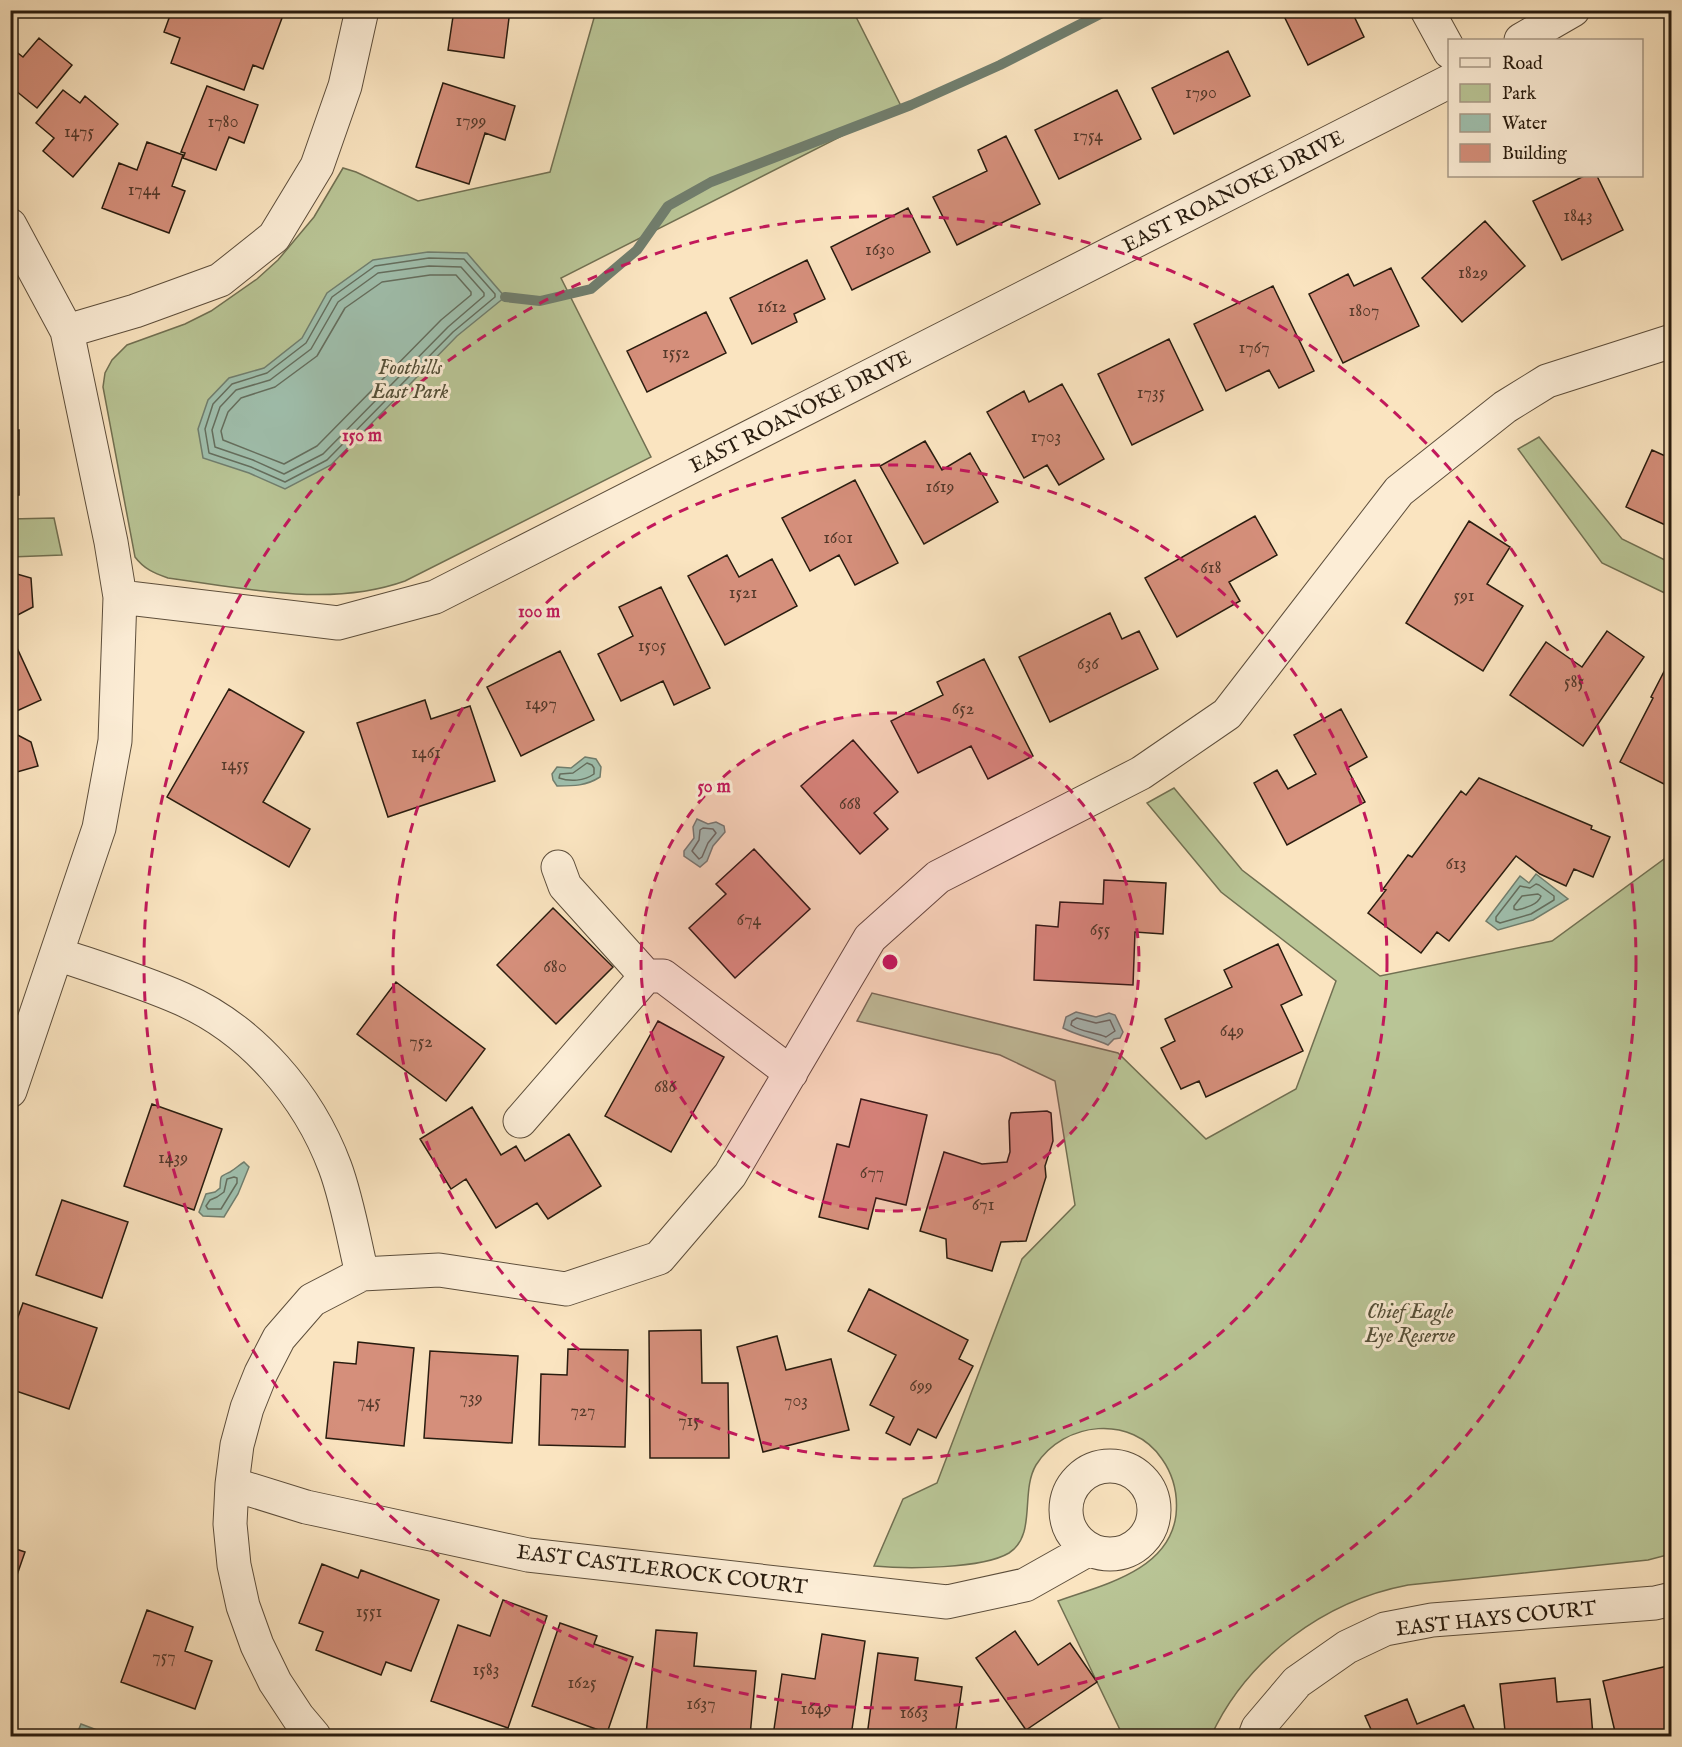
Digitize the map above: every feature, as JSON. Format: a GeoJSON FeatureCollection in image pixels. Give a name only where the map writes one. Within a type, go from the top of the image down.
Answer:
{"type":"FeatureCollection","features":[{"type":"Feature","properties":{"kind":"street"},"geometry":{"type":"LineString","coordinates":[[67,331],[135,311],[220,280],[274,237],[317,166],[345,86],[362,10]]}},
{"type":"Feature","properties":{"kind":"street"},"geometry":{"type":"LineString","coordinates":[[1428,10],[1448,50]]}},
{"type":"Feature","properties":{"kind":"street"},"geometry":{"type":"LineString","coordinates":[[1523,39],[1573,10]]}},
{"type":"Feature","properties":{"kind":"street","name":"EAST ROANOKE DRIVE"},"geometry":{"type":"LineString","coordinates":[[120,597],[338,622],[435,597],[1448,82]]}},
{"type":"Feature","properties":{"kind":"street"},"geometry":{"type":"LineString","coordinates":[[10,225],[67,331],[111,542],[120,597],[115,741],[99,828],[10,1091]]}},
{"type":"Feature","properties":{"kind":"street"},"geometry":{"type":"LineString","coordinates":[[314,1737],[275,1682],[257,1645],[243,1606],[233,1555],[230,1524],[237,1445],[247,1408],[261,1372],[279,1338],[312,1300],[362,1274],[439,1270],[566,1289],[659,1258],[730,1175],[870,938],[938,877],[1141,773],[1227,714],[1399,491],[1505,407],[1546,381],[1671,341]]}},
{"type":"Feature","properties":{"kind":"street"},"geometry":{"type":"LineString","coordinates":[[558,867],[565,886],[646,976],[663,976],[791,1073]]}},
{"type":"Feature","properties":{"kind":"street"},"geometry":{"type":"LineString","coordinates":[[57,954],[183,999],[217,1018],[248,1041],[276,1068],[305,1107],[336,1169],[362,1274]]}},
{"type":"Feature","properties":{"kind":"street"},"geometry":{"type":"LineString","coordinates":[[520,1120],[646,976]]}},
{"type":"Feature","properties":{"kind":"street","name":"EAST CASTLEROCK COURT"},"geometry":{"type":"LineString","coordinates":[[232,1484],[306,1507],[528,1555],[947,1602],[1025,1585],[1089,1550]]}},
{"type":"Feature","properties":{"kind":"street","name":"EAST HAYS COURT"},"geometry":{"type":"LineString","coordinates":[[1255,1737],[1258,1728],[1297,1682],[1347,1647],[1385,1629],[1432,1620],[1654,1604],[1671,1599]]}},
{"type":"Feature","properties":{"kind":"green space","name":"Foothills East Park"},"geometry":{"type":"Polygon","coordinates":[[[596,11],[853,11],[901,106],[561,278],[651,457],[405,581],[376,589],[317,595],[257,590],[168,578],[142,565],[135,557],[103,387],[105,373],[112,360],[127,345],[185,324],[211,311],[257,279],[278,260],[314,217],[343,168],[418,201],[550,172],[596,11]]]}},
{"type":"Feature","properties":{"kind":"green space"},"geometry":{"type":"Polygon","coordinates":[[[1539,437],[1622,539],[1671,563],[1671,596],[1602,563],[1518,449],[1539,437]]]}},
{"type":"Feature","properties":{"kind":"green space"},"geometry":{"type":"Polygon","coordinates":[[[54,518],[62,555],[11,557],[11,519],[54,518]]]}},
{"type":"Feature","properties":{"kind":"green space","name":"Chief Eagle Eye Reserve"},"geometry":{"type":"Polygon","coordinates":[[[1174,788],[1242,870],[1380,976],[1552,941],[1671,854],[1671,1554],[1648,1560],[1408,1585],[1377,1593],[1347,1604],[1318,1619],[1291,1637],[1245,1682],[1226,1708],[1211,1736],[1123,1736],[1058,1601],[1113,1582],[1131,1573],[1161,1550],[1171,1534],[1176,1515],[1174,1486],[1166,1465],[1149,1445],[1134,1435],[1116,1430],[1098,1429],[1080,1432],[1063,1439],[1048,1450],[1036,1465],[1031,1476],[1023,1535],[1018,1545],[1009,1553],[981,1562],[944,1567],[874,1566],[903,1499],[937,1483],[1022,1259],[1075,1205],[1055,1081],[1000,1055],[857,1021],[872,993],[1118,1053],[1206,1139],[1296,1089],[1336,981],[1221,892],[1147,803],[1174,788]]]}},
{"type":"Feature","properties":{"kind":"water"},"geometry":{"type":"Polygon","coordinates":[[[428,252],[467,253],[505,297],[457,336],[331,465],[285,489],[249,473],[203,458],[198,429],[208,400],[229,378],[264,368],[302,338],[327,293],[373,260],[428,252]]]}},
{"type":"Feature","properties":{"kind":"water"},"geometry":{"type":"Polygon","coordinates":[[[585,757],[596,759],[601,767],[600,777],[580,785],[557,786],[552,774],[557,767],[571,768],[585,757]]]}},
{"type":"Feature","properties":{"kind":"water"},"geometry":{"type":"Polygon","coordinates":[[[697,819],[708,824],[716,822],[724,826],[725,832],[713,846],[707,861],[700,867],[684,856],[684,851],[694,838],[693,827],[697,819]]]}},
{"type":"Feature","properties":{"kind":"water"},"geometry":{"type":"Polygon","coordinates":[[[1536,874],[1568,899],[1533,920],[1498,930],[1486,921],[1520,876],[1529,883],[1536,874]]]}},
{"type":"Feature","properties":{"kind":"water"},"geometry":{"type":"Polygon","coordinates":[[[1076,1012],[1096,1017],[1109,1013],[1115,1015],[1123,1032],[1120,1038],[1114,1039],[1108,1045],[1063,1028],[1066,1017],[1076,1012]]]}},
{"type":"Feature","properties":{"kind":"water"},"geometry":{"type":"Polygon","coordinates":[[[244,1162],[249,1167],[238,1194],[224,1217],[203,1216],[199,1212],[206,1194],[220,1188],[222,1176],[244,1162]]]}},
{"type":"Feature","properties":{"kind":"water"},"geometry":{"type":"Polygon","coordinates":[[[81,1724],[113,1736],[76,1736],[81,1724]]]}},
{"type":"Feature","properties":{"kind":"building"},"geometry":{"type":"Polygon","coordinates":[[[172,10],[285,10],[263,69],[253,65],[244,90],[171,63],[180,38],[164,32],[172,10]]]}},
{"type":"Feature","properties":{"kind":"building"},"geometry":{"type":"Polygon","coordinates":[[[454,10],[510,10],[504,58],[448,50],[454,10]]]}},
{"type":"Feature","properties":{"kind":"building"},"geometry":{"type":"Polygon","coordinates":[[[1281,10],[1351,10],[1364,37],[1308,65],[1281,10]]]}},
{"type":"Feature","properties":{"kind":"building"},"geometry":{"type":"Polygon","coordinates":[[[39,38],[72,65],[37,108],[10,86],[10,47],[23,57],[39,38]]]}},
{"type":"Feature","properties":{"kind":"building"},"geometry":{"type":"Polygon","coordinates":[[[1228,51],[1250,96],[1174,134],[1152,88],[1228,51]]]}},
{"type":"Feature","properties":{"kind":"building"},"geometry":{"type":"Polygon","coordinates":[[[443,83],[515,106],[505,140],[485,133],[469,184],[416,167],[443,83]]]}},
{"type":"Feature","properties":{"kind":"building"},"geometry":{"type":"Polygon","coordinates":[[[207,86],[258,105],[244,143],[229,137],[216,170],[183,158],[185,153],[181,152],[207,86]]]}},
{"type":"Feature","properties":{"kind":"building"},"geometry":{"type":"Polygon","coordinates":[[[63,90],[80,103],[85,96],[118,124],[73,177],[43,151],[54,138],[36,123],[63,90]]]}},
{"type":"Feature","properties":{"kind":"building"},"geometry":{"type":"Polygon","coordinates":[[[1117,90],[1141,139],[1059,179],[1035,130],[1117,90]]]}},
{"type":"Feature","properties":{"kind":"building"},"geometry":{"type":"Polygon","coordinates":[[[1006,136],[1040,204],[957,245],[933,197],[987,171],[978,150],[1006,136]]]}},
{"type":"Feature","properties":{"kind":"building"},"geometry":{"type":"Polygon","coordinates":[[[147,142],[183,155],[172,186],[185,191],[169,233],[102,208],[119,163],[137,170],[147,142]]]}},
{"type":"Feature","properties":{"kind":"building"},"geometry":{"type":"Polygon","coordinates":[[[1672,144],[1672,188],[1666,187],[1672,144]]]}},
{"type":"Feature","properties":{"kind":"building"},"geometry":{"type":"Polygon","coordinates":[[[1582,177],[1597,177],[1623,230],[1562,260],[1533,201],[1582,177]]]}},
{"type":"Feature","properties":{"kind":"building"},"geometry":{"type":"Polygon","coordinates":[[[908,208],[930,252],[852,290],[831,247],[908,208]]]}},
{"type":"Feature","properties":{"kind":"building"},"geometry":{"type":"Polygon","coordinates":[[[1485,221],[1525,266],[1462,322],[1422,278],[1485,221]]]}},
{"type":"Feature","properties":{"kind":"building"},"geometry":{"type":"Polygon","coordinates":[[[807,260],[825,299],[794,314],[797,322],[752,344],[730,298],[807,260]]]}},
{"type":"Feature","properties":{"kind":"building"},"geometry":{"type":"Polygon","coordinates":[[[1391,268],[1419,326],[1343,363],[1309,294],[1348,274],[1354,286],[1391,268]]]}},
{"type":"Feature","properties":{"kind":"building"},"geometry":{"type":"Polygon","coordinates":[[[1273,286],[1314,371],[1279,388],[1269,370],[1226,391],[1194,324],[1273,286]]]}},
{"type":"Feature","properties":{"kind":"building"},"geometry":{"type":"Polygon","coordinates":[[[706,312],[726,353],[647,392],[627,351],[706,312]]]}},
{"type":"Feature","properties":{"kind":"building"},"geometry":{"type":"Polygon","coordinates":[[[1169,339],[1203,410],[1132,445],[1098,374],[1169,339]]]}},
{"type":"Feature","properties":{"kind":"building"},"geometry":{"type":"Polygon","coordinates":[[[1062,384],[1104,459],[1059,485],[1047,465],[1024,478],[987,412],[1024,391],[1029,402],[1062,384]]]}},
{"type":"Feature","properties":{"kind":"building"},"geometry":{"type":"Polygon","coordinates":[[[10,430],[19,430],[19,495],[10,495],[10,430]]]}},
{"type":"Feature","properties":{"kind":"building"},"geometry":{"type":"Polygon","coordinates":[[[925,441],[942,470],[970,453],[998,502],[924,544],[880,466],[925,441]]]}},
{"type":"Feature","properties":{"kind":"building"},"geometry":{"type":"Polygon","coordinates":[[[1652,450],[1672,459],[1672,528],[1626,507],[1652,450]]]}},
{"type":"Feature","properties":{"kind":"building"},"geometry":{"type":"Polygon","coordinates":[[[855,480],[898,563],[855,585],[839,555],[810,571],[782,518],[855,480]]]}},
{"type":"Feature","properties":{"kind":"building"},"geometry":{"type":"Polygon","coordinates":[[[1255,516],[1277,555],[1229,582],[1240,601],[1177,637],[1145,578],[1255,516]]]}},
{"type":"Feature","properties":{"kind":"building"},"geometry":{"type":"Polygon","coordinates":[[[1469,521],[1510,547],[1487,584],[1523,606],[1483,671],[1406,623],[1469,521]]]}},
{"type":"Feature","properties":{"kind":"building"},"geometry":{"type":"Polygon","coordinates":[[[727,555],[739,577],[772,559],[797,606],[725,645],[688,576],[727,555]]]}},
{"type":"Feature","properties":{"kind":"building"},"geometry":{"type":"Polygon","coordinates":[[[10,572],[31,578],[33,607],[10,619],[10,572]]]}},
{"type":"Feature","properties":{"kind":"building"},"geometry":{"type":"Polygon","coordinates":[[[661,587],[710,688],[674,705],[663,681],[621,701],[598,654],[633,636],[619,607],[661,587]]]}},
{"type":"Feature","properties":{"kind":"building"},"geometry":{"type":"Polygon","coordinates":[[[1110,613],[1122,639],[1139,631],[1158,669],[1050,722],[1019,657],[1110,613]]]}},
{"type":"Feature","properties":{"kind":"building"},"geometry":{"type":"Polygon","coordinates":[[[1607,631],[1644,657],[1583,746],[1510,695],[1546,642],[1582,667],[1607,631]]]}},
{"type":"Feature","properties":{"kind":"building"},"geometry":{"type":"Polygon","coordinates":[[[10,646],[17,648],[41,700],[10,714],[10,646]]]}},
{"type":"Feature","properties":{"kind":"building"},"geometry":{"type":"Polygon","coordinates":[[[560,651],[594,720],[521,756],[487,687],[560,651]]]}},
{"type":"Feature","properties":{"kind":"building"},"geometry":{"type":"Polygon","coordinates":[[[1672,656],[1672,788],[1620,762],[1672,656]]]}},
{"type":"Feature","properties":{"kind":"building"},"geometry":{"type":"Polygon","coordinates":[[[984,659],[1033,756],[988,779],[971,746],[918,773],[891,721],[943,695],[937,682],[984,659]]]}},
{"type":"Feature","properties":{"kind":"building"},"geometry":{"type":"Polygon","coordinates":[[[229,689],[304,732],[263,802],[310,829],[289,867],[167,797],[229,689]]]}},
{"type":"Feature","properties":{"kind":"building"},"geometry":{"type":"Polygon","coordinates":[[[425,700],[431,719],[470,706],[495,781],[388,817],[357,723],[425,700]]]}},
{"type":"Feature","properties":{"kind":"building"},"geometry":{"type":"Polygon","coordinates":[[[1341,709],[1367,757],[1347,768],[1365,802],[1287,845],[1254,783],[1277,770],[1288,789],[1316,774],[1294,735],[1341,709]]]}},
{"type":"Feature","properties":{"kind":"building"},"geometry":{"type":"Polygon","coordinates":[[[10,731],[31,742],[38,766],[10,774],[10,731]]]}},
{"type":"Feature","properties":{"kind":"building"},"geometry":{"type":"Polygon","coordinates":[[[853,740],[898,792],[874,813],[888,829],[860,854],[801,786],[853,740]]]}},
{"type":"Feature","properties":{"kind":"building"},"geometry":{"type":"Polygon","coordinates":[[[1479,778],[1592,826],[1591,829],[1610,837],[1593,877],[1574,869],[1566,886],[1540,874],[1516,856],[1449,941],[1437,932],[1421,953],[1368,913],[1408,855],[1412,857],[1461,791],[1466,795],[1479,778]]]}},
{"type":"Feature","properties":{"kind":"building"},"geometry":{"type":"Polygon","coordinates":[[[754,849],[810,909],[735,978],[689,928],[726,894],[716,884],[754,849]]]}},
{"type":"Feature","properties":{"kind":"building"},"geometry":{"type":"Polygon","coordinates":[[[1104,880],[1166,883],[1163,934],[1135,932],[1133,985],[1034,980],[1036,925],[1058,927],[1060,902],[1103,904],[1104,880]]]}},
{"type":"Feature","properties":{"kind":"building"},"geometry":{"type":"Polygon","coordinates":[[[553,908],[613,967],[556,1024],[497,965],[553,908]]]}},
{"type":"Feature","properties":{"kind":"building"},"geometry":{"type":"Polygon","coordinates":[[[1278,944],[1302,995],[1281,1005],[1303,1051],[1206,1097],[1199,1081],[1181,1089],[1161,1048],[1175,1041],[1165,1019],[1232,987],[1224,970],[1278,944]]]}},
{"type":"Feature","properties":{"kind":"building"},"geometry":{"type":"Polygon","coordinates":[[[396,982],[485,1049],[446,1101],[357,1034],[396,982]]]}},
{"type":"Feature","properties":{"kind":"building"},"geometry":{"type":"Polygon","coordinates":[[[658,1021],[724,1057],[671,1152],[605,1116],[658,1021]]]}},
{"type":"Feature","properties":{"kind":"building"},"geometry":{"type":"Polygon","coordinates":[[[861,1099],[927,1115],[906,1205],[876,1198],[868,1229],[819,1217],[837,1144],[849,1147],[861,1099]]]}},
{"type":"Feature","properties":{"kind":"building"},"geometry":{"type":"Polygon","coordinates":[[[152,1104],[222,1129],[194,1210],[124,1186],[152,1104]]]}},
{"type":"Feature","properties":{"kind":"building"},"geometry":{"type":"Polygon","coordinates":[[[472,1107],[501,1155],[516,1146],[525,1161],[569,1134],[601,1186],[548,1219],[537,1203],[496,1228],[466,1179],[451,1189],[420,1139],[472,1107]]]}},
{"type":"Feature","properties":{"kind":"building"},"geometry":{"type":"Polygon","coordinates":[[[1047,1111],[1051,1113],[1053,1141],[1045,1166],[1046,1177],[1026,1241],[1001,1242],[992,1271],[947,1258],[946,1239],[920,1231],[944,1152],[982,1164],[1007,1162],[1010,1152],[1011,1113],[1047,1111]]]}},
{"type":"Feature","properties":{"kind":"building"},"geometry":{"type":"Polygon","coordinates":[[[62,1200],[128,1222],[102,1298],[36,1275],[62,1200]]]}},
{"type":"Feature","properties":{"kind":"building"},"geometry":{"type":"Polygon","coordinates":[[[869,1289],[968,1340],[959,1359],[973,1366],[936,1438],[918,1429],[910,1445],[886,1433],[894,1417],[870,1405],[896,1355],[848,1331],[869,1289]]]}},
{"type":"Feature","properties":{"kind":"building"},"geometry":{"type":"Polygon","coordinates":[[[23,1303],[97,1328],[69,1409],[10,1389],[10,1339],[23,1303]]]}},
{"type":"Feature","properties":{"kind":"building"},"geometry":{"type":"Polygon","coordinates":[[[701,1330],[702,1383],[728,1383],[729,1458],[650,1458],[649,1331],[701,1330]]]}},
{"type":"Feature","properties":{"kind":"building"},"geometry":{"type":"Polygon","coordinates":[[[777,1336],[786,1370],[831,1359],[849,1430],[763,1452],[737,1347],[777,1336]]]}},
{"type":"Feature","properties":{"kind":"building"},"geometry":{"type":"Polygon","coordinates":[[[358,1342],[414,1348],[404,1446],[326,1438],[334,1362],[356,1364],[358,1342]]]}},
{"type":"Feature","properties":{"kind":"building"},"geometry":{"type":"Polygon","coordinates":[[[568,1349],[628,1350],[625,1447],[539,1445],[541,1374],[567,1375],[568,1349]]]}},
{"type":"Feature","properties":{"kind":"building"},"geometry":{"type":"Polygon","coordinates":[[[430,1351],[518,1356],[512,1443],[424,1438],[430,1351]]]}},
{"type":"Feature","properties":{"kind":"building"},"geometry":{"type":"Polygon","coordinates":[[[10,1547],[25,1552],[10,1595],[10,1547]]]}},
{"type":"Feature","properties":{"kind":"building"},"geometry":{"type":"Polygon","coordinates":[[[322,1564],[358,1578],[361,1570],[439,1600],[411,1671],[386,1662],[381,1675],[316,1650],[323,1632],[299,1623],[322,1564]]]}},
{"type":"Feature","properties":{"kind":"building"},"geometry":{"type":"Polygon","coordinates":[[[503,1600],[547,1616],[508,1728],[431,1701],[458,1625],[490,1636],[503,1600]]]}},
{"type":"Feature","properties":{"kind":"building"},"geometry":{"type":"Polygon","coordinates":[[[147,1610],[193,1627],[185,1651],[212,1661],[195,1709],[121,1682],[147,1610]]]}},
{"type":"Feature","properties":{"kind":"building"},"geometry":{"type":"Polygon","coordinates":[[[560,1623],[597,1636],[594,1644],[633,1657],[607,1733],[532,1706],[560,1623]]]}},
{"type":"Feature","properties":{"kind":"building"},"geometry":{"type":"Polygon","coordinates":[[[656,1630],[697,1633],[694,1666],[756,1671],[750,1736],[646,1735],[656,1630]]]}},
{"type":"Feature","properties":{"kind":"building"},"geometry":{"type":"Polygon","coordinates":[[[1015,1631],[1038,1665],[1070,1643],[1097,1682],[1026,1730],[976,1658],[1015,1631]]]}},
{"type":"Feature","properties":{"kind":"building"},"geometry":{"type":"Polygon","coordinates":[[[822,1634],[865,1641],[851,1736],[773,1736],[782,1674],[815,1679],[822,1634]]]}},
{"type":"Feature","properties":{"kind":"building"},"geometry":{"type":"Polygon","coordinates":[[[878,1653],[918,1658],[915,1680],[962,1687],[955,1736],[867,1736],[878,1653]]]}},
{"type":"Feature","properties":{"kind":"building"},"geometry":{"type":"Polygon","coordinates":[[[1672,1665],[1672,1734],[1616,1736],[1603,1681],[1672,1665]]]}},
{"type":"Feature","properties":{"kind":"building"},"geometry":{"type":"Polygon","coordinates":[[[1555,1678],[1557,1702],[1590,1699],[1593,1736],[1524,1736],[1523,1730],[1505,1731],[1500,1684],[1555,1678]]]}},
{"type":"Feature","properties":{"kind":"building"},"geometry":{"type":"Polygon","coordinates":[[[1407,1699],[1417,1724],[1464,1705],[1477,1736],[1374,1736],[1365,1716],[1407,1699]]]}},
{"type":"Feature","properties":{"kind":"waterway"},"geometry":{"type":"LineString","coordinates":[[505,297],[540,301],[591,289],[637,250],[668,206],[711,182],[911,105],[1000,65],[1108,10]]}}]}
